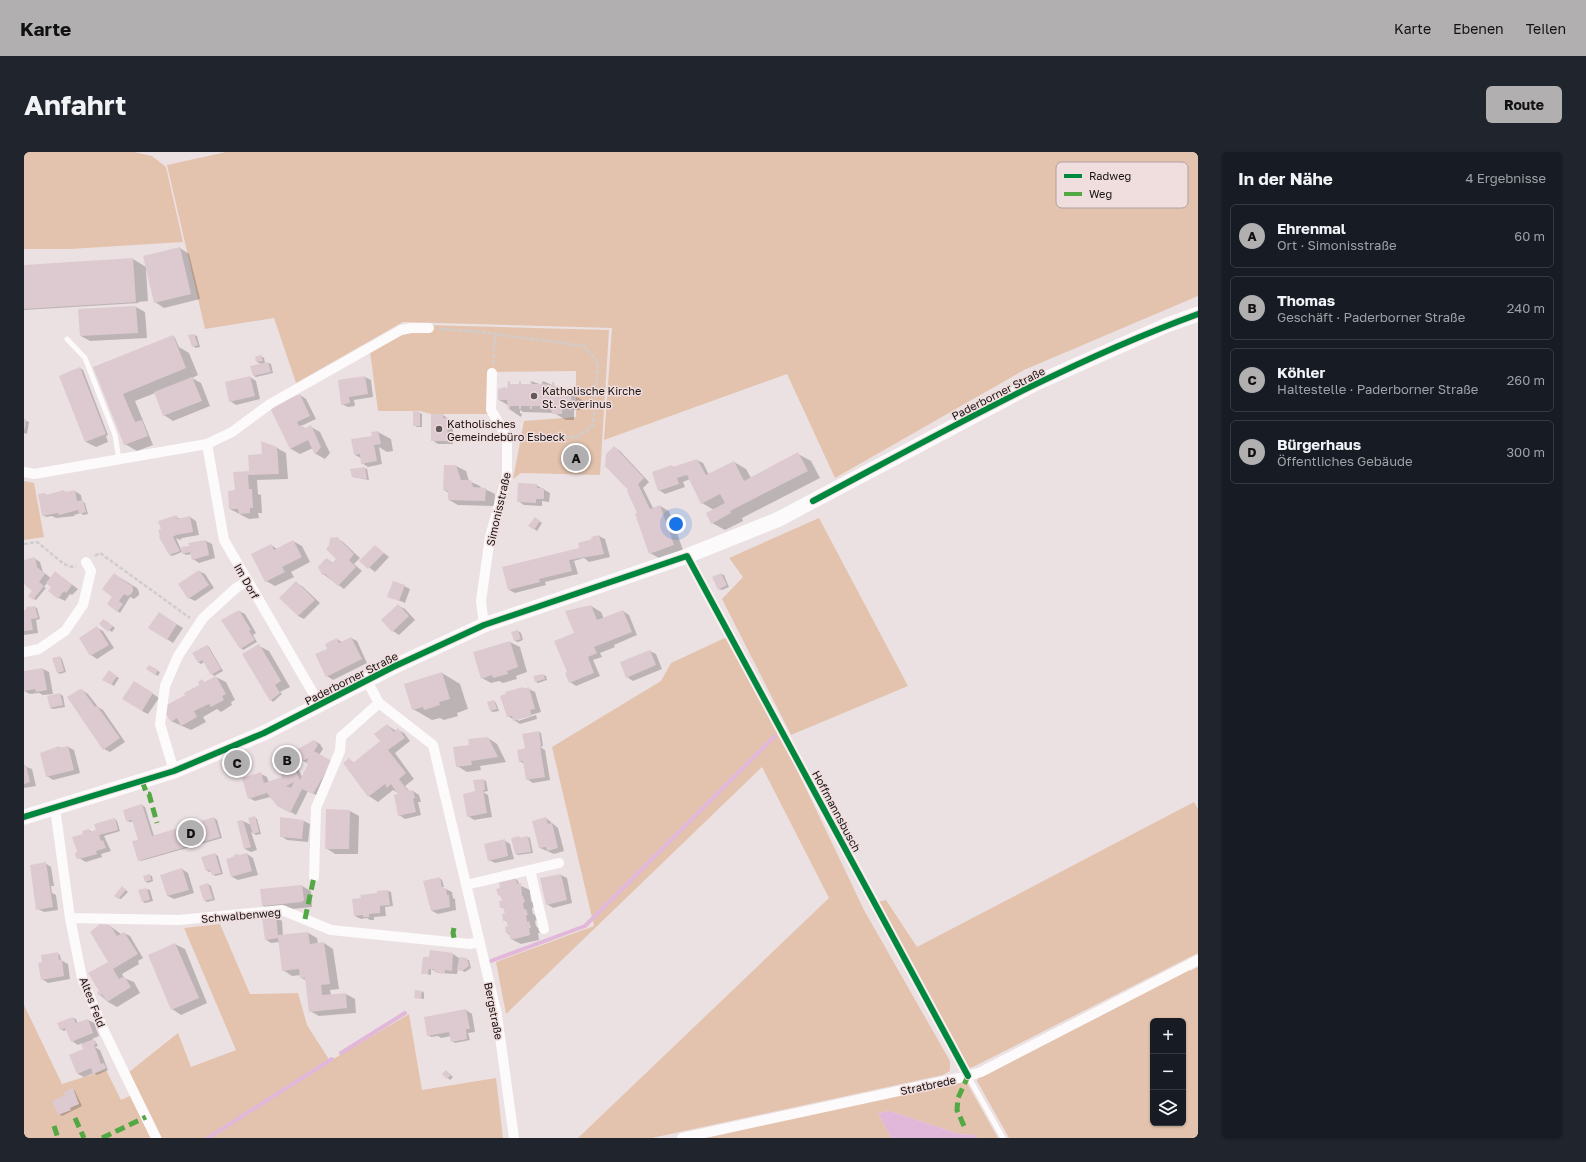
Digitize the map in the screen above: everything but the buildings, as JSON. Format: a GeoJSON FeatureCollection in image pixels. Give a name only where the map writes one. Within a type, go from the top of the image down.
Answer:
{"type":"FeatureCollection","features":[{"type":"Feature","properties":{"kind":"main road","name":"Paderborner Straße"},"geometry":{"type":"LineString","coordinates":[[24,816],[55,808],[174,771],[264,733],[367,681],[484,625],[688,556],[777,520],[1032,385],[1168,325],[1198,314]]}},
{"type":"Feature","properties":{"kind":"street"},"geometry":{"type":"LineString","coordinates":[[24,472],[34,474],[207,444],[232,432],[270,404],[401,330],[411,328],[429,328]]}},
{"type":"Feature","properties":{"kind":"street"},"geometry":{"type":"LineString","coordinates":[[492,373],[491,410],[507,437]]}},
{"type":"Feature","properties":{"kind":"street","name":"Simonisstraße"},"geometry":{"type":"LineString","coordinates":[[484,625],[481,601],[490,537],[507,476],[507,437]]}},
{"type":"Feature","properties":{"kind":"street","name":"Im Dorf"},"geometry":{"type":"LineString","coordinates":[[207,444],[224,540],[320,705]]}},
{"type":"Feature","properties":{"kind":"street","name":"Hoffmannsbusch"},"geometry":{"type":"LineString","coordinates":[[688,556],[968,1076]]}},
{"type":"Feature","properties":{"kind":"street"},"geometry":{"type":"LineString","coordinates":[[24,652],[39,649],[65,631],[83,605],[91,572],[86,562]]}},
{"type":"Feature","properties":{"kind":"street"},"geometry":{"type":"LineString","coordinates":[[174,771],[160,724],[165,686],[178,656],[203,618],[236,588],[248,581]]}},
{"type":"Feature","properties":{"kind":"street","name":"Bergstraße"},"geometry":{"type":"LineString","coordinates":[[367,681],[379,703],[433,745],[497,1015],[514,1138]]}},
{"type":"Feature","properties":{"kind":"street"},"geometry":{"type":"LineString","coordinates":[[314,877],[316,808],[340,751],[341,737],[379,703]]}},
{"type":"Feature","properties":{"kind":"street","name":"Altes Feld"},"geometry":{"type":"LineString","coordinates":[[55,808],[70,918],[82,978],[105,1033],[156,1138]]}},
{"type":"Feature","properties":{"kind":"street"},"geometry":{"type":"LineString","coordinates":[[466,885],[559,863]]}},
{"type":"Feature","properties":{"kind":"street"},"geometry":{"type":"LineString","coordinates":[[530,870],[544,929]]}},
{"type":"Feature","properties":{"kind":"street","name":"Schwalbenweg"},"geometry":{"type":"LineString","coordinates":[[70,918],[179,920],[282,910],[331,930],[470,944],[479,942]]}},
{"type":"Feature","properties":{"kind":"street","name":"Stratbrede"},"geometry":{"type":"LineString","coordinates":[[682,1138],[981,1072],[1198,960]]}},
{"type":"Feature","properties":{"kind":"lane"},"geometry":{"type":"LineString","coordinates":[[67,339],[85,358],[115,435],[119,459]]}},
{"type":"Feature","properties":{"kind":"lane","name":"Hoffmannsbusch"},"geometry":{"type":"LineString","coordinates":[[968,1076],[1003,1138]]}},
{"type":"Feature","properties":{"kind":"path"},"geometry":{"type":"LineString","coordinates":[[429,328],[495,334],[584,346],[598,363],[593,425],[578,437],[507,437]]}},
{"type":"Feature","properties":{"kind":"path"},"geometry":{"type":"LineString","coordinates":[[492,373],[495,334]]}},
{"type":"Feature","properties":{"kind":"path"},"geometry":{"type":"LineString","coordinates":[[24,544],[37,542],[64,564],[72,567],[86,562],[100,553],[199,624]]}},
{"type":"Feature","properties":{"kind":"shaded area"},"geometry":{"type":"Polygon","coordinates":[[[24,152],[134,152],[152,156],[166,167],[183,242],[70,249],[24,249],[24,152]]]}},
{"type":"Feature","properties":{"kind":"shaded area"},"geometry":{"type":"Polygon","coordinates":[[[226,152],[1198,152],[1198,296],[1024,370],[835,478],[787,374],[604,440],[612,328],[403,322],[296,383],[274,318],[205,329],[167,165],[226,152]]]}},
{"type":"Feature","properties":{"kind":"shaded area"},"geometry":{"type":"Polygon","coordinates":[[[425,325],[609,330],[600,475],[521,473],[513,479],[524,421],[576,417],[576,371],[492,372],[491,414],[431,414],[420,411],[378,411],[370,352],[390,340],[425,325]]]}},
{"type":"Feature","properties":{"kind":"shaded area"},"geometry":{"type":"Polygon","coordinates":[[[24,481],[34,483],[44,537],[24,540],[24,481]]]}},
{"type":"Feature","properties":{"kind":"shaded area"},"geometry":{"type":"Polygon","coordinates":[[[819,518],[908,686],[791,735],[722,599],[743,577],[729,558],[819,518]]]}},
{"type":"Feature","properties":{"kind":"shaded area"},"geometry":{"type":"Polygon","coordinates":[[[727,637],[789,753],[864,910],[950,1061],[950,1071],[943,1075],[652,1138],[578,1138],[829,898],[762,767],[506,1014],[496,962],[594,926],[552,747],[661,681],[671,663],[727,637]]]}},
{"type":"Feature","properties":{"kind":"shaded area"},"geometry":{"type":"Polygon","coordinates":[[[1194,802],[1198,809],[1198,953],[969,1068],[878,902],[886,900],[917,947],[1194,802]]]}},
{"type":"Feature","properties":{"kind":"shaded area"},"geometry":{"type":"Polygon","coordinates":[[[220,924],[250,994],[298,993],[307,1025],[330,1061],[409,1014],[422,1090],[496,1078],[503,1138],[162,1138],[129,1072],[178,1033],[191,1067],[236,1050],[184,928],[220,924]]]}},
{"type":"Feature","properties":{"kind":"shaded area"},"geometry":{"type":"Polygon","coordinates":[[[1198,967],[1198,1138],[1009,1138],[977,1081],[979,1077],[1189,968],[1190,971],[1198,967]]]}},
{"type":"Feature","properties":{"kind":"shaded area"},"geometry":{"type":"Polygon","coordinates":[[[24,1005],[62,1084],[106,1070],[121,1100],[132,1095],[152,1138],[24,1138],[24,1005]]]}},
{"type":"Feature","properties":{"kind":"shaded area"},"geometry":{"type":"Polygon","coordinates":[[[966,1081],[998,1138],[977,1138],[975,1135],[959,1134],[890,1111],[878,1113],[891,1138],[701,1138],[966,1081]]]}},
{"type":"Feature","properties":{"kind":"shaded area"},"geometry":{"type":"Polygon","coordinates":[[[890,1111],[959,1134],[975,1135],[977,1138],[891,1138],[878,1113],[890,1111]]]}},
{"type":"Feature","properties":{"kind":"waterway"},"geometry":{"type":"LineString","coordinates":[[491,961],[585,926],[775,736]]}},
{"type":"Feature","properties":{"kind":"waterway"},"geometry":{"type":"LineString","coordinates":[[341,1053],[405,1013]]}},
{"type":"Feature","properties":{"kind":"waterway"},"geometry":{"type":"LineString","coordinates":[[208,1138],[332,1059]]}},
{"type":"Feature","properties":{"kind":"marked path"},"geometry":{"type":"LineString","coordinates":[[142,781],[147,794],[149,794],[157,823]]}},
{"type":"Feature","properties":{"kind":"marked path"},"geometry":{"type":"LineString","coordinates":[[305,919],[314,877]]}},
{"type":"Feature","properties":{"kind":"marked path"},"geometry":{"type":"LineString","coordinates":[[454,928],[453,933],[455,942]]}},
{"type":"Feature","properties":{"kind":"marked path"},"geometry":{"type":"LineString","coordinates":[[964,1126],[957,1110],[958,1098],[968,1076]]}},
{"type":"Feature","properties":{"kind":"marked path"},"geometry":{"type":"LineString","coordinates":[[102,1138],[146,1117]]}},
{"type":"Feature","properties":{"kind":"marked path"},"geometry":{"type":"LineString","coordinates":[[75,1118],[84,1138]]}},
{"type":"Feature","properties":{"kind":"marked path"},"geometry":{"type":"LineString","coordinates":[[54,1126],[58,1138]]}},
{"type":"Feature","properties":{"kind":"cycle path"},"geometry":{"type":"LineString","coordinates":[[813,501],[955,425],[1051,377],[1099,354],[1198,314]]}},
{"type":"Feature","properties":{"kind":"cycle path"},"geometry":{"type":"LineString","coordinates":[[24,817],[174,771],[264,733],[393,667],[484,625],[687,556],[968,1076]]}},
{"type":"Feature","properties":{"kind":"place","name":"Katholische Kirche St. Severinus"},"geometry":{"type":"Point","coordinates":[534,396]}},
{"type":"Feature","properties":{"kind":"place","name":"Katholisches Gemeindebüro Esbeck"},"geometry":{"type":"Point","coordinates":[439,429]}},
{"type":"Feature","properties":{"kind":"place","name":"Ehrenmal"},"geometry":{"type":"Point","coordinates":[576,458]}},
{"type":"Feature","properties":{"kind":"place","name":"Thomas"},"geometry":{"type":"Point","coordinates":[287,760]}},
{"type":"Feature","properties":{"kind":"place","name":"Köhler"},"geometry":{"type":"Point","coordinates":[237,763]}},
{"type":"Feature","properties":{"kind":"place","name":"Bürgerhaus"},"geometry":{"type":"Point","coordinates":[191,833]}}]}
